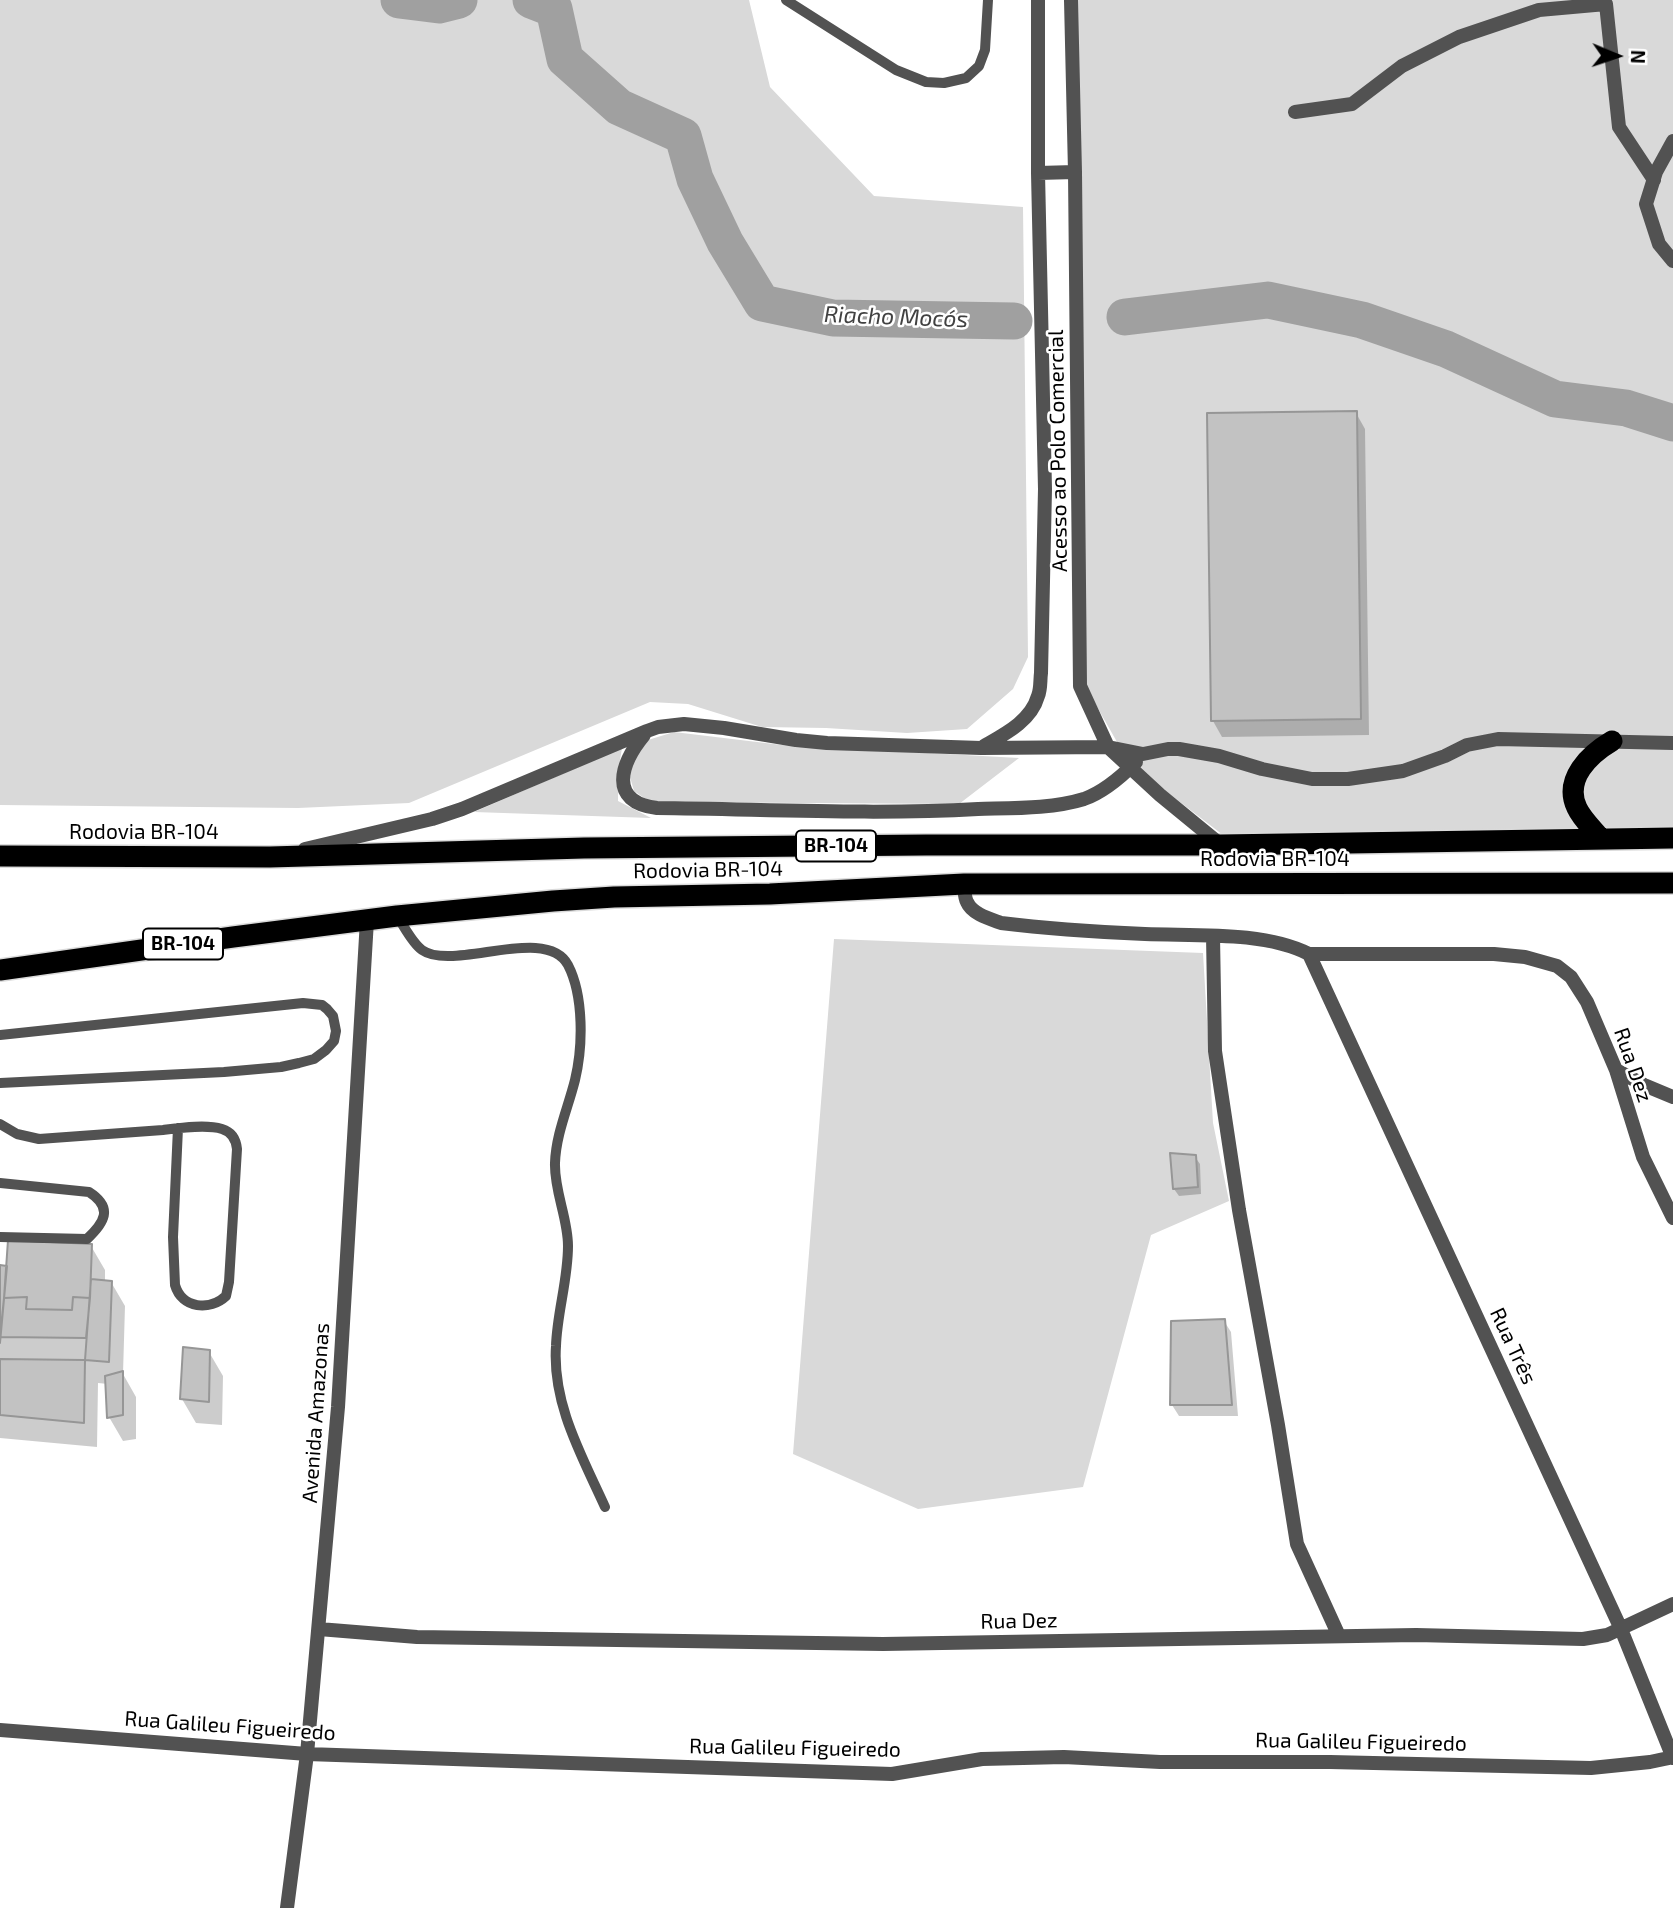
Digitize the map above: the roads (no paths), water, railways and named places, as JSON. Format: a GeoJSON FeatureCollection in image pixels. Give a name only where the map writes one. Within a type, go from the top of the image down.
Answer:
{"type":"FeatureCollection","features":[{"type":"Feature","properties":{"kind":"highway"},"geometry":{"type":"LineString","coordinates":[[1601,839],[1577,809],[1574,787],[1575,780],[1588,758],[1612,741]]}},
{"type":"Feature","properties":{"kind":"highway","name":"Rodovia BR-104"},"geometry":{"type":"LineString","coordinates":[[0,856],[270,857],[584,848],[1221,845],[1673,838]]}},
{"type":"Feature","properties":{"kind":"highway","name":"Rodovia BR-104"},"geometry":{"type":"LineString","coordinates":[[7,971],[233,937],[397,916],[614,897],[770,894],[964,884],[1673,883]]}},
{"type":"Feature","properties":{"kind":"street","name":"Acesso ao Polo Comercial"},"geometry":{"type":"LineString","coordinates":[[981,748],[1012,730],[1029,714],[1038,696],[1041,673],[1045,488],[1038,173],[1038,0]]}},
{"type":"Feature","properties":{"kind":"street","name":"Acesso ao Polo Comercial"},"geometry":{"type":"LineString","coordinates":[[1071,0],[1080,685],[1108,747],[1160,795],[1221,845]]}},
{"type":"Feature","properties":{"kind":"street"},"geometry":{"type":"LineString","coordinates":[[1295,112],[1352,104],[1402,66],[1459,37],[1539,10],[1606,4],[1619,127],[1654,180]]}},
{"type":"Feature","properties":{"kind":"street"},"geometry":{"type":"LineString","coordinates":[[1673,141],[1654,180],[1646,204],[1659,244],[1673,261]]}},
{"type":"Feature","properties":{"kind":"street"},"geometry":{"type":"LineString","coordinates":[[1038,173],[1075,172]]}},
{"type":"Feature","properties":{"kind":"street"},"geometry":{"type":"LineString","coordinates":[[270,857],[432,819],[463,809],[658,727],[684,724],[827,743],[981,748],[1108,747],[1143,754],[1168,749],[1193,750],[1262,769],[1312,779],[1348,779],[1403,771],[1479,742],[1498,739],[1673,743]]}},
{"type":"Feature","properties":{"kind":"street"},"geometry":{"type":"LineString","coordinates":[[648,731],[631,750],[625,769],[624,789],[636,803],[657,808],[908,812],[1039,806],[1081,800],[1090,796],[1118,778],[1143,754]]}},
{"type":"Feature","properties":{"kind":"street"},"geometry":{"type":"LineString","coordinates":[[964,884],[966,901],[970,907],[1001,923],[1138,934],[1269,940],[1296,947],[1309,954]]}},
{"type":"Feature","properties":{"kind":"street","name":"Avenida Amazonas"},"geometry":{"type":"LineString","coordinates":[[287,1908],[307,1754],[338,1407],[367,920]]}},
{"type":"Feature","properties":{"kind":"street"},"geometry":{"type":"LineString","coordinates":[[1213,936],[1215,1051],[1239,1210],[1297,1544],[1339,1636]]}},
{"type":"Feature","properties":{"kind":"street","name":"Rua Dez"},"geometry":{"type":"LineString","coordinates":[[1309,954],[1494,954],[1525,957],[1557,966],[1571,977],[1587,1002],[1616,1070],[1643,1157],[1673,1218]]}},
{"type":"Feature","properties":{"kind":"street","name":"Rua Três"},"geometry":{"type":"LineString","coordinates":[[1309,954],[1621,1629],[1673,1758]]}},
{"type":"Feature","properties":{"kind":"street"},"geometry":{"type":"LineString","coordinates":[[1616,1070],[1673,1097]]}},
{"type":"Feature","properties":{"kind":"street","name":"Rua Dez"},"geometry":{"type":"LineString","coordinates":[[319,1629],[417,1637],[883,1644],[1416,1635],[1583,1639],[1607,1635],[1673,1604]]}},
{"type":"Feature","properties":{"kind":"street","name":"Rua Galileu Figueiredo"},"geometry":{"type":"LineString","coordinates":[[0,1730],[307,1754],[892,1774],[982,1759],[1064,1757],[1160,1762],[1329,1762],[1591,1768],[1673,1758]]}},
{"type":"Feature","properties":{"kind":"lane"},"geometry":{"type":"LineString","coordinates":[[786,0],[896,71],[926,82],[944,83],[966,78],[979,66],[985,50],[988,0]]}},
{"type":"Feature","properties":{"kind":"lane"},"geometry":{"type":"LineString","coordinates":[[397,916],[419,948],[431,954],[453,955],[527,948],[549,950],[564,959],[572,976],[579,1009],[580,1044],[579,1060],[557,1144],[555,1162],[568,1246],[555,1347],[557,1387],[563,1409],[605,1507]]}},
{"type":"Feature","properties":{"kind":"lane"},"geometry":{"type":"LineString","coordinates":[[0,1035],[303,1003],[322,1005],[327,1009],[334,1020],[336,1031],[331,1045],[314,1059],[281,1067],[0,1083]]}},
{"type":"Feature","properties":{"kind":"lane"},"geometry":{"type":"LineString","coordinates":[[0,1124],[17,1135],[39,1139],[178,1129],[219,1128],[231,1134],[236,1143],[229,1282],[226,1296],[212,1305],[185,1301],[175,1285],[173,1237],[178,1129]]}},
{"type":"Feature","properties":{"kind":"lane"},"geometry":{"type":"LineString","coordinates":[[0,1183],[89,1192],[95,1196],[104,1211],[103,1222],[87,1239],[0,1237]]}},
{"type":"Feature","properties":{"kind":"waterway","name":"Riacho Mocós"},"geometry":{"type":"LineString","coordinates":[[399,0],[439,5],[459,0]]}},
{"type":"Feature","properties":{"kind":"waterway","name":"Riacho Mocós"},"geometry":{"type":"LineString","coordinates":[[531,0],[554,9],[565,59],[619,107],[683,136],[695,179],[725,242],[762,303],[833,318],[1014,321]]}},
{"type":"Feature","properties":{"kind":"waterway"},"geometry":{"type":"LineString","coordinates":[[1125,317],[1268,300],[1362,320],[1446,349],[1555,399],[1626,408],[1673,423]]}}]}
